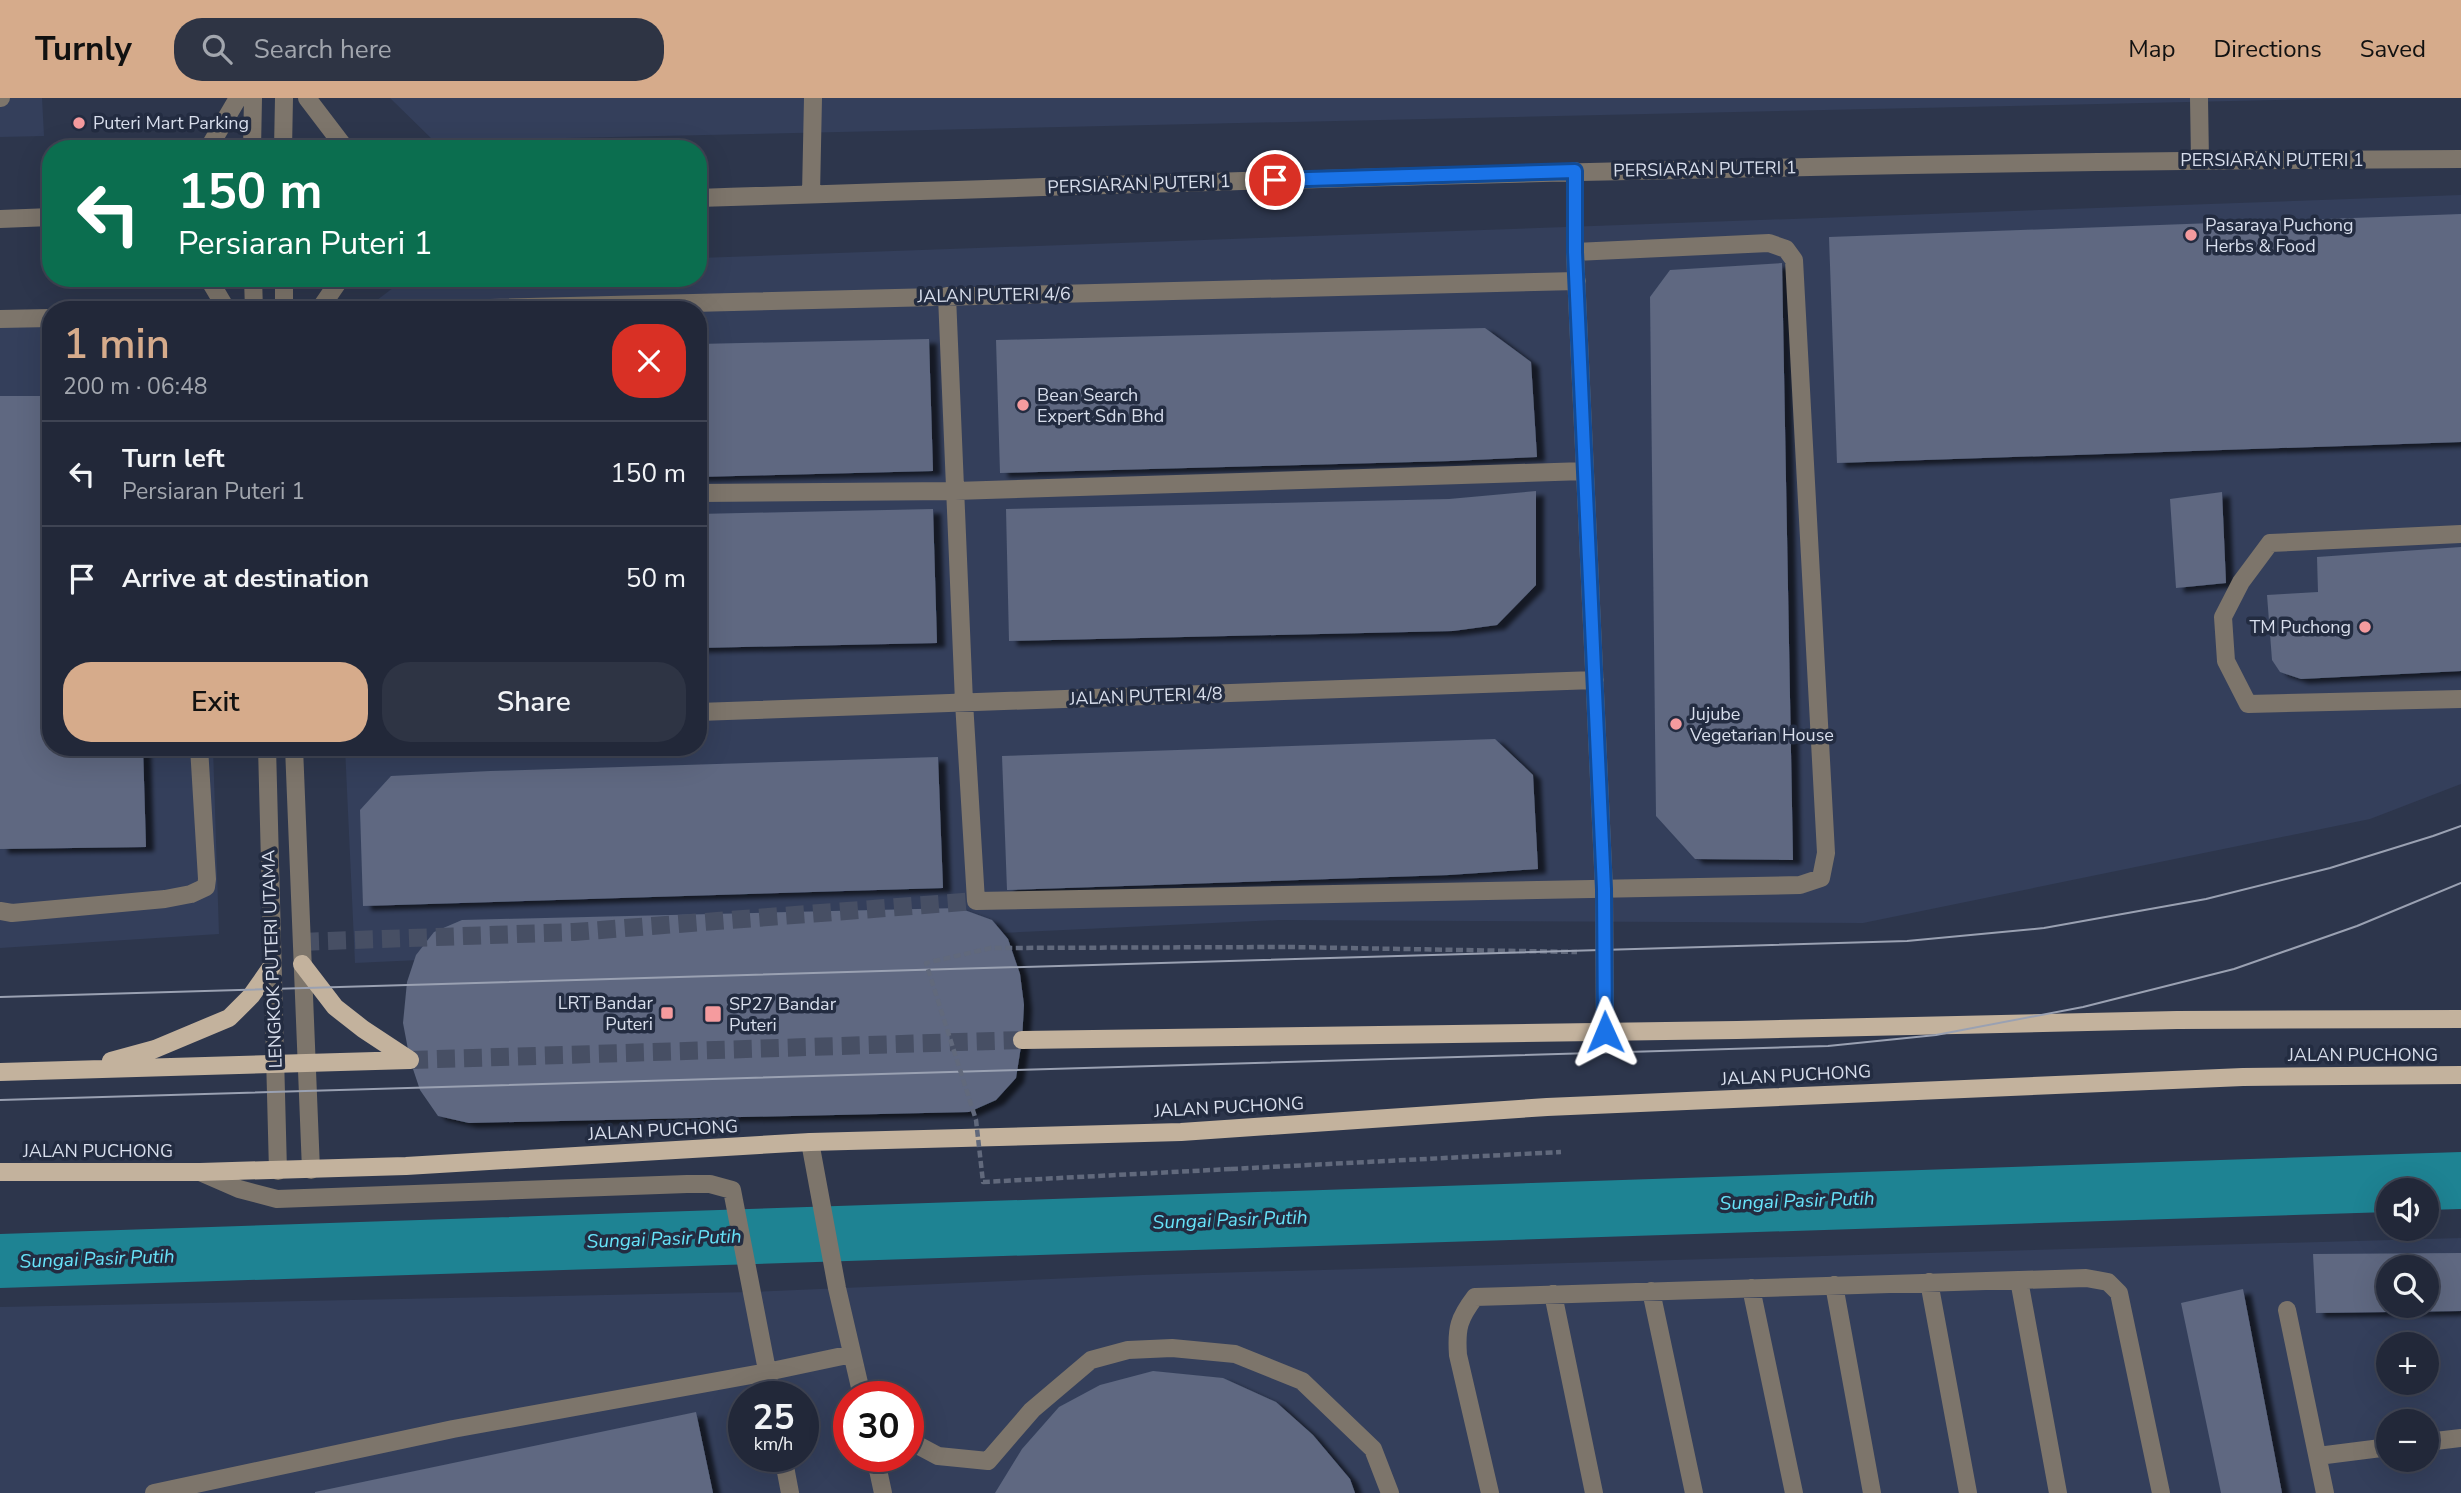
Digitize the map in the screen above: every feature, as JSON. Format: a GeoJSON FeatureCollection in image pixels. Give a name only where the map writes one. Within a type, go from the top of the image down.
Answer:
{"type":"FeatureCollection","features":[{"type":"Feature","properties":{"kind":"main road"},"geometry":{"type":"LineString","coordinates":[[0,1072],[410,1060],[335,1007],[302,964]]}},
{"type":"Feature","properties":{"kind":"main road"},"geometry":{"type":"LineString","coordinates":[[84,1069],[155,1049],[229,1018],[251,996],[272,966]]}},
{"type":"Feature","properties":{"kind":"main road","name":"JALAN PUCHONG"},"geometry":{"type":"LineString","coordinates":[[1022,1040],[2177,1020],[2461,1019]]}},
{"type":"Feature","properties":{"kind":"main road","name":"JALAN PUCHONG"},"geometry":{"type":"LineString","coordinates":[[0,1172],[311,1170],[810,1142],[1181,1132],[1547,1107],[2229,1077],[2461,1075]]}},
{"type":"Feature","properties":{"kind":"street"},"geometry":{"type":"LineString","coordinates":[[213,140],[239,98]]}},
{"type":"Feature","properties":{"kind":"street"},"geometry":{"type":"LineString","coordinates":[[252,140],[253,98]]}},
{"type":"Feature","properties":{"kind":"street"},"geometry":{"type":"LineString","coordinates":[[283,140],[284,98]]}},
{"type":"Feature","properties":{"kind":"street"},"geometry":{"type":"LineString","coordinates":[[307,98],[339,140]]}},
{"type":"Feature","properties":{"kind":"street"},"geometry":{"type":"LineString","coordinates":[[811,194],[813,98]]}},
{"type":"Feature","properties":{"kind":"street"},"geometry":{"type":"LineString","coordinates":[[2199,98],[2200,160]]}},
{"type":"Feature","properties":{"kind":"street","name":"PERSIARAN PUTERI 1"},"geometry":{"type":"LineString","coordinates":[[707,198],[1575,171],[2200,160],[2461,159]]}},
{"type":"Feature","properties":{"kind":"street"},"geometry":{"type":"LineString","coordinates":[[1575,171],[1575,252],[1604,889],[1605,1032]]}},
{"type":"Feature","properties":{"kind":"street"},"geometry":{"type":"LineString","coordinates":[[0,219],[42,217]]}},
{"type":"Feature","properties":{"kind":"street"},"geometry":{"type":"LineString","coordinates":[[947,296],[964,702],[976,901],[1800,885],[1821,878],[1826,853],[1794,260],[1786,249],[1769,243],[1575,252]]}},
{"type":"Feature","properties":{"kind":"street","name":"JALAN PUTERI 4/6"},"geometry":{"type":"LineString","coordinates":[[707,302],[1577,281]]}},
{"type":"Feature","properties":{"kind":"street"},"geometry":{"type":"LineString","coordinates":[[0,319],[42,317]]}},
{"type":"Feature","properties":{"kind":"street"},"geometry":{"type":"LineString","coordinates":[[707,493],[955,491],[1585,471]]}},
{"type":"Feature","properties":{"kind":"street"},"geometry":{"type":"LineString","coordinates":[[2461,534],[2270,543],[2241,582],[2223,617],[2226,662],[2248,704],[2461,699]]}},
{"type":"Feature","properties":{"kind":"street","name":"JALAN PUTERI 4/8"},"geometry":{"type":"LineString","coordinates":[[707,712],[1595,680]]}},
{"type":"Feature","properties":{"kind":"street"},"geometry":{"type":"LineString","coordinates":[[0,911],[12,913],[164,899],[191,894],[206,887],[208,879],[200,756]]}},
{"type":"Feature","properties":{"kind":"street","name":"LENGKOK PUTERI UTAMA"},"geometry":{"type":"LineString","coordinates":[[267,756],[278,1171]]}},
{"type":"Feature","properties":{"kind":"street","name":"LENGKOK PUTERI UTAMA"},"geometry":{"type":"LineString","coordinates":[[294,756],[311,1170]]}},
{"type":"Feature","properties":{"kind":"street"},"geometry":{"type":"LineString","coordinates":[[810,1142],[837,1288],[858,1381]]}},
{"type":"Feature","properties":{"kind":"street"},"geometry":{"type":"LineString","coordinates":[[200,1172],[239,1189],[277,1199],[687,1184],[710,1184],[732,1190],[769,1381]]}},
{"type":"Feature","properties":{"kind":"street"},"geometry":{"type":"LineString","coordinates":[[1490,1493],[1458,1355],[1456,1334],[1462,1315],[1475,1297],[2086,1278],[2108,1282],[2119,1293],[2161,1493]]}},
{"type":"Feature","properties":{"kind":"street"},"geometry":{"type":"LineString","coordinates":[[2019,1280],[2058,1493]]}},
{"type":"Feature","properties":{"kind":"street"},"geometry":{"type":"LineString","coordinates":[[1929,1282],[1968,1493]]}},
{"type":"Feature","properties":{"kind":"street"},"geometry":{"type":"LineString","coordinates":[[1834,1285],[1872,1493]]}},
{"type":"Feature","properties":{"kind":"street"},"geometry":{"type":"LineString","coordinates":[[1751,1288],[1794,1493]]}},
{"type":"Feature","properties":{"kind":"street"},"geometry":{"type":"LineString","coordinates":[[1651,1291],[1694,1493]]}},
{"type":"Feature","properties":{"kind":"street"},"geometry":{"type":"LineString","coordinates":[[1553,1294],[1594,1493]]}},
{"type":"Feature","properties":{"kind":"street"},"geometry":{"type":"LineString","coordinates":[[2287,1310],[2325,1493]]}},
{"type":"Feature","properties":{"kind":"street"},"geometry":{"type":"LineString","coordinates":[[924,1449],[938,1456],[988,1461],[1032,1410],[1091,1360],[1128,1350],[1172,1348],[1235,1354],[1302,1381],[1373,1449],[1390,1493]]}},
{"type":"Feature","properties":{"kind":"street"},"geometry":{"type":"LineString","coordinates":[[154,1493],[453,1429],[852,1354]]}},
{"type":"Feature","properties":{"kind":"street"},"geometry":{"type":"LineString","coordinates":[[2439,1441],[2461,1438]]}},
{"type":"Feature","properties":{"kind":"street"},"geometry":{"type":"LineString","coordinates":[[2318,1456],[2376,1449]]}},
{"type":"Feature","properties":{"kind":"street"},"geometry":{"type":"LineString","coordinates":[[786,1472],[790,1493]]}},
{"type":"Feature","properties":{"kind":"street"},"geometry":{"type":"LineString","coordinates":[[878,1472],[883,1493]]}},
{"type":"Feature","properties":{"kind":"path"},"geometry":{"type":"LineString","coordinates":[[1561,1152],[983,1182],[976,1121],[926,963],[991,948],[1288,947],[1603,952]]}},
{"type":"Feature","properties":{"kind":"shaded area"},"geometry":{"type":"Polygon","coordinates":[[[0,98],[42,98],[44,136],[0,137],[0,98]]]}},
{"type":"Feature","properties":{"kind":"shaded area"},"geometry":{"type":"Polygon","coordinates":[[[390,98],[2367,98],[479,140],[433,140],[390,98]]]}},
{"type":"Feature","properties":{"kind":"shaded area"},"geometry":{"type":"Polygon","coordinates":[[[2461,195],[2461,784],[2370,819],[1863,923],[1279,920],[355,963],[345,756],[707,756],[707,301],[376,301],[394,287],[707,287],[707,258],[2461,195]]]}},
{"type":"Feature","properties":{"kind":"shaded area"},"geometry":{"type":"Polygon","coordinates":[[[42,316],[42,756],[213,756],[219,934],[0,948],[0,318],[42,316]]]}},
{"type":"Feature","properties":{"kind":"shaded area"},"geometry":{"type":"Polygon","coordinates":[[[2461,1238],[2461,1493],[0,1493],[0,1307],[753,1292],[1142,1275],[2376,1240],[2439,1241],[2439,1239],[2461,1238]]]}},
{"type":"Feature","properties":{"kind":"water","name":"Sungai Pasir Putih"},"geometry":{"type":"Polygon","coordinates":[[[2461,1152],[2461,1209],[2439,1210],[2439,1178],[2376,1178],[2376,1212],[0,1288],[0,1234],[2461,1152]]]}},
{"type":"Feature","properties":{"kind":"building"},"geometry":{"type":"Polygon","coordinates":[[[2461,214],[2461,442],[1837,463],[1829,237],[2461,214]]]}},
{"type":"Feature","properties":{"kind":"building"},"geometry":{"type":"Polygon","coordinates":[[[1782,263],[1793,860],[1695,859],[1656,816],[1650,297],[1670,270],[1782,263]]]}},
{"type":"Feature","properties":{"kind":"building"},"geometry":{"type":"Polygon","coordinates":[[[1485,328],[1531,362],[1537,457],[1000,473],[996,340],[1485,328]]]}},
{"type":"Feature","properties":{"kind":"building"},"geometry":{"type":"Polygon","coordinates":[[[929,339],[933,471],[707,477],[707,344],[929,339]]]}},
{"type":"Feature","properties":{"kind":"building"},"geometry":{"type":"Polygon","coordinates":[[[0,396],[42,396],[42,756],[143,756],[146,847],[0,849],[0,396]]]}},
{"type":"Feature","properties":{"kind":"building"},"geometry":{"type":"Polygon","coordinates":[[[1536,491],[1536,585],[1497,625],[1453,631],[1009,641],[1006,509],[1449,499],[1536,491]]]}},
{"type":"Feature","properties":{"kind":"building"},"geometry":{"type":"Polygon","coordinates":[[[2222,492],[2226,583],[2176,588],[2170,499],[2222,492]]]}},
{"type":"Feature","properties":{"kind":"building"},"geometry":{"type":"Polygon","coordinates":[[[933,509],[937,643],[707,648],[707,514],[933,509]]]}},
{"type":"Feature","properties":{"kind":"building","name":"TM Puchong"},"geometry":{"type":"Polygon","coordinates":[[[2461,547],[2461,671],[2301,679],[2280,672],[2272,660],[2267,595],[2318,592],[2317,557],[2461,547]]]}},
{"type":"Feature","properties":{"kind":"building"},"geometry":{"type":"Polygon","coordinates":[[[1495,739],[1533,775],[1538,869],[1449,875],[1007,890],[1002,756],[1495,739]]]}},
{"type":"Feature","properties":{"kind":"building"},"geometry":{"type":"Polygon","coordinates":[[[938,757],[943,888],[363,906],[360,810],[391,776],[938,757]]]}},
{"type":"Feature","properties":{"kind":"building","name":"SP27 Bandar Puteri"},"geometry":{"type":"Polygon","coordinates":[[[959,908],[992,920],[1008,939],[1020,974],[1024,1005],[1016,1078],[996,1100],[969,1112],[469,1123],[438,1116],[420,1090],[410,1060],[403,1023],[407,982],[416,955],[434,932],[462,920],[959,908]]]}},
{"type":"Feature","properties":{"kind":"building"},"geometry":{"type":"Polygon","coordinates":[[[2461,1253],[2461,1311],[2439,1311],[2439,1255],[2376,1255],[2376,1312],[2316,1313],[2313,1254],[2461,1253]]]}},
{"type":"Feature","properties":{"kind":"building"},"geometry":{"type":"Polygon","coordinates":[[[2243,1289],[2282,1493],[2221,1493],[2181,1303],[2243,1289]]]}},
{"type":"Feature","properties":{"kind":"building"},"geometry":{"type":"Polygon","coordinates":[[[1153,1371],[1223,1378],[1276,1402],[1313,1435],[1350,1479],[1355,1493],[995,1493],[1022,1449],[1059,1407],[1100,1385],[1153,1371]]]}},
{"type":"Feature","properties":{"kind":"building"},"geometry":{"type":"Polygon","coordinates":[[[696,1412],[713,1493],[315,1493],[315,1492],[696,1412]]]}},
{"type":"Feature","properties":{"kind":"tunnel"},"geometry":{"type":"LineString","coordinates":[[301,942],[574,932],[976,901]]}},
{"type":"Feature","properties":{"kind":"tunnel"},"geometry":{"type":"LineString","coordinates":[[410,1060],[1022,1040]]}},
{"type":"Feature","properties":{"kind":"tram line"},"geometry":{"type":"LineString","coordinates":[[0,997],[1907,941],[2044,928],[2206,899],[2330,868],[2461,826]]}},
{"type":"Feature","properties":{"kind":"tram line"},"geometry":{"type":"LineString","coordinates":[[0,1100],[1828,1046],[1936,1035],[2083,1007],[2234,969],[2357,926],[2461,883]]}},
{"type":"Feature","properties":{"kind":"place","name":"Puteri Mart Parking"},"geometry":{"type":"Point","coordinates":[79,123]}},
{"type":"Feature","properties":{"kind":"place","name":"Pasaraya Puchong Herbs & Food"},"geometry":{"type":"Point","coordinates":[2191,235]}},
{"type":"Feature","properties":{"kind":"place","name":"Bean Search Expert Sdn Bhd"},"geometry":{"type":"Point","coordinates":[1023,405]}},
{"type":"Feature","properties":{"kind":"place","name":"TM Puchong"},"geometry":{"type":"Point","coordinates":[2365,627]}},
{"type":"Feature","properties":{"kind":"place","name":"Jujube Vegetarian House"},"geometry":{"type":"Point","coordinates":[1676,724]}},
{"type":"Feature","properties":{"kind":"place","name":"LRT Bandar Puteri"},"geometry":{"type":"Point","coordinates":[667,1013]}},
{"type":"Feature","properties":{"kind":"place","name":"SP27 Bandar Puteri"},"geometry":{"type":"Point","coordinates":[713,1014]}},
{"type":"Feature","properties":{"kind":"route"},"geometry":{"type":"LineString","coordinates":[[1275,180],[1575,171],[1575,252],[1604,889],[1605,1032]]}}]}
